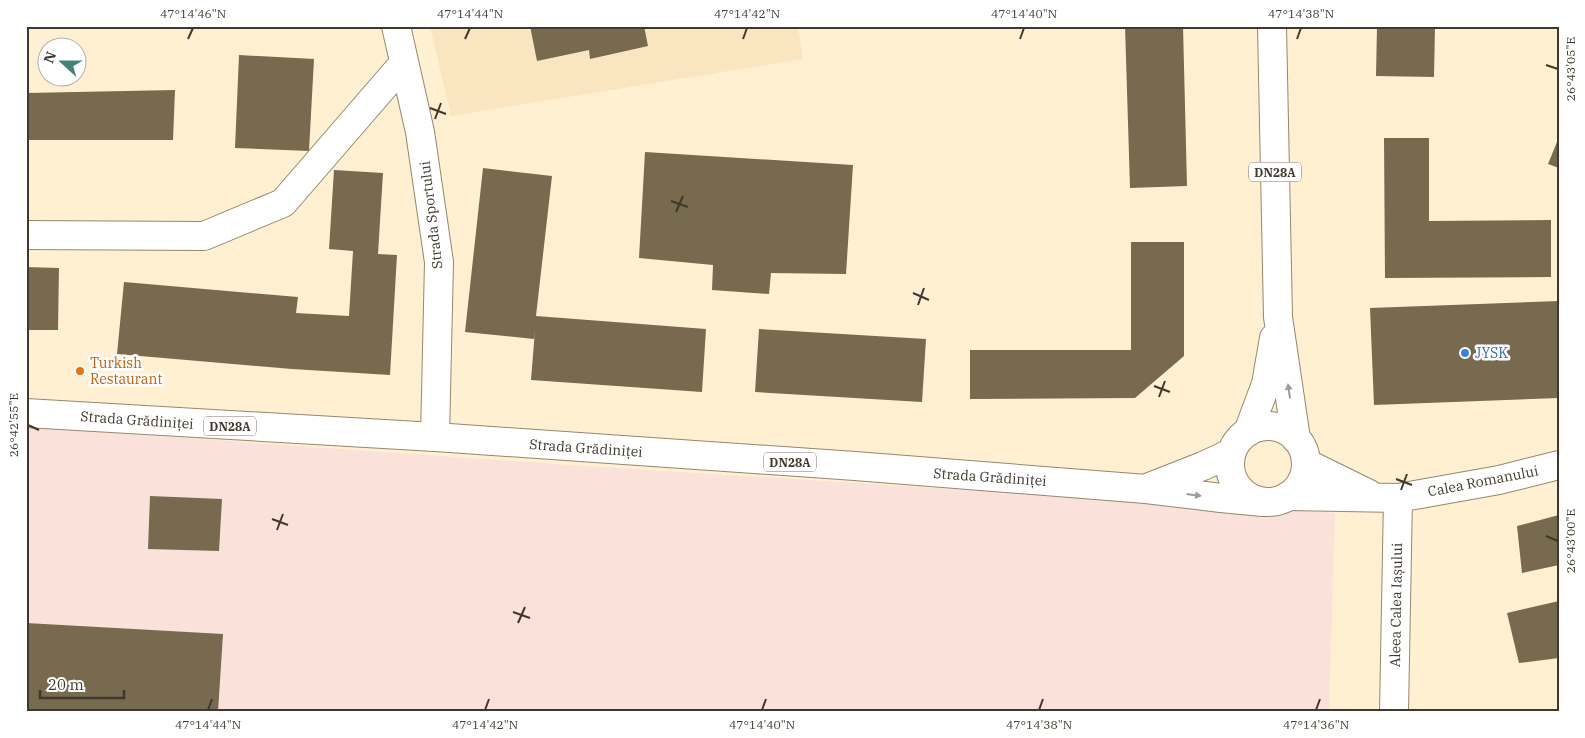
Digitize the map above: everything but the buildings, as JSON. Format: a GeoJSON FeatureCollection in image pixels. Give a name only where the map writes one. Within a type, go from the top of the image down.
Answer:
{"type":"FeatureCollection","features":[{"type":"Feature","properties":{"kind":"main road","name":"Strada Sportului"},"geometry":{"type":"LineString","coordinates":[[396,26],[420,132],[439,262],[435,437]]}},
{"type":"Feature","properties":{"kind":"main road","name":"DN28A"},"geometry":{"type":"LineString","coordinates":[[1272,26],[1278,317],[1301,451]]}},
{"type":"Feature","properties":{"kind":"main road"},"geometry":{"type":"LineString","coordinates":[[26,235],[204,236],[283,202],[404,63]]}},
{"type":"Feature","properties":{"kind":"main road","name":"DN28A"},"geometry":{"type":"LineString","coordinates":[[1248,432],[1266,384],[1278,317]]}},
{"type":"Feature","properties":{"kind":"main road","name":"Strada Grădiniței"},"geometry":{"type":"LineString","coordinates":[[26,413],[435,437],[855,466],[1146,489],[1221,498],[1276,499]]}},
{"type":"Feature","properties":{"kind":"main road"},"geometry":{"type":"LineString","coordinates":[[1301,451],[1304,476],[1298,487],[1276,499],[1251,498],[1240,490],[1233,479],[1230,466],[1231,453],[1238,441],[1248,432],[1260,427],[1273,426],[1286,430],[1301,451],[1388,498]]}},
{"type":"Feature","properties":{"kind":"main road","name":"Strada Grădiniței"},"geometry":{"type":"LineString","coordinates":[[1146,489],[1231,453]]}},
{"type":"Feature","properties":{"kind":"main road","name":"Calea Romanului"},"geometry":{"type":"LineString","coordinates":[[1276,499],[1388,498],[1499,480],[1559,465]]}},
{"type":"Feature","properties":{"kind":"main road","name":"Aleea Calea Iașului"},"geometry":{"type":"LineString","coordinates":[[1388,498],[1394,712]]}},
{"type":"Feature","properties":{"kind":"shaded area"},"geometry":{"type":"Polygon","coordinates":[[[430,26],[798,26],[803,59],[451,116],[430,26]]]}},
{"type":"Feature","properties":{"kind":"shaded area"},"geometry":{"type":"Polygon","coordinates":[[[26,427],[569,465],[1335,513],[1329,712],[26,712],[26,427]]]}},
{"type":"Feature","properties":{"kind":"place","name":"JYSK"},"geometry":{"type":"Point","coordinates":[1465,353]}},
{"type":"Feature","properties":{"kind":"place","name":"Turkish Restaurant"},"geometry":{"type":"Point","coordinates":[80,371]}}]}
